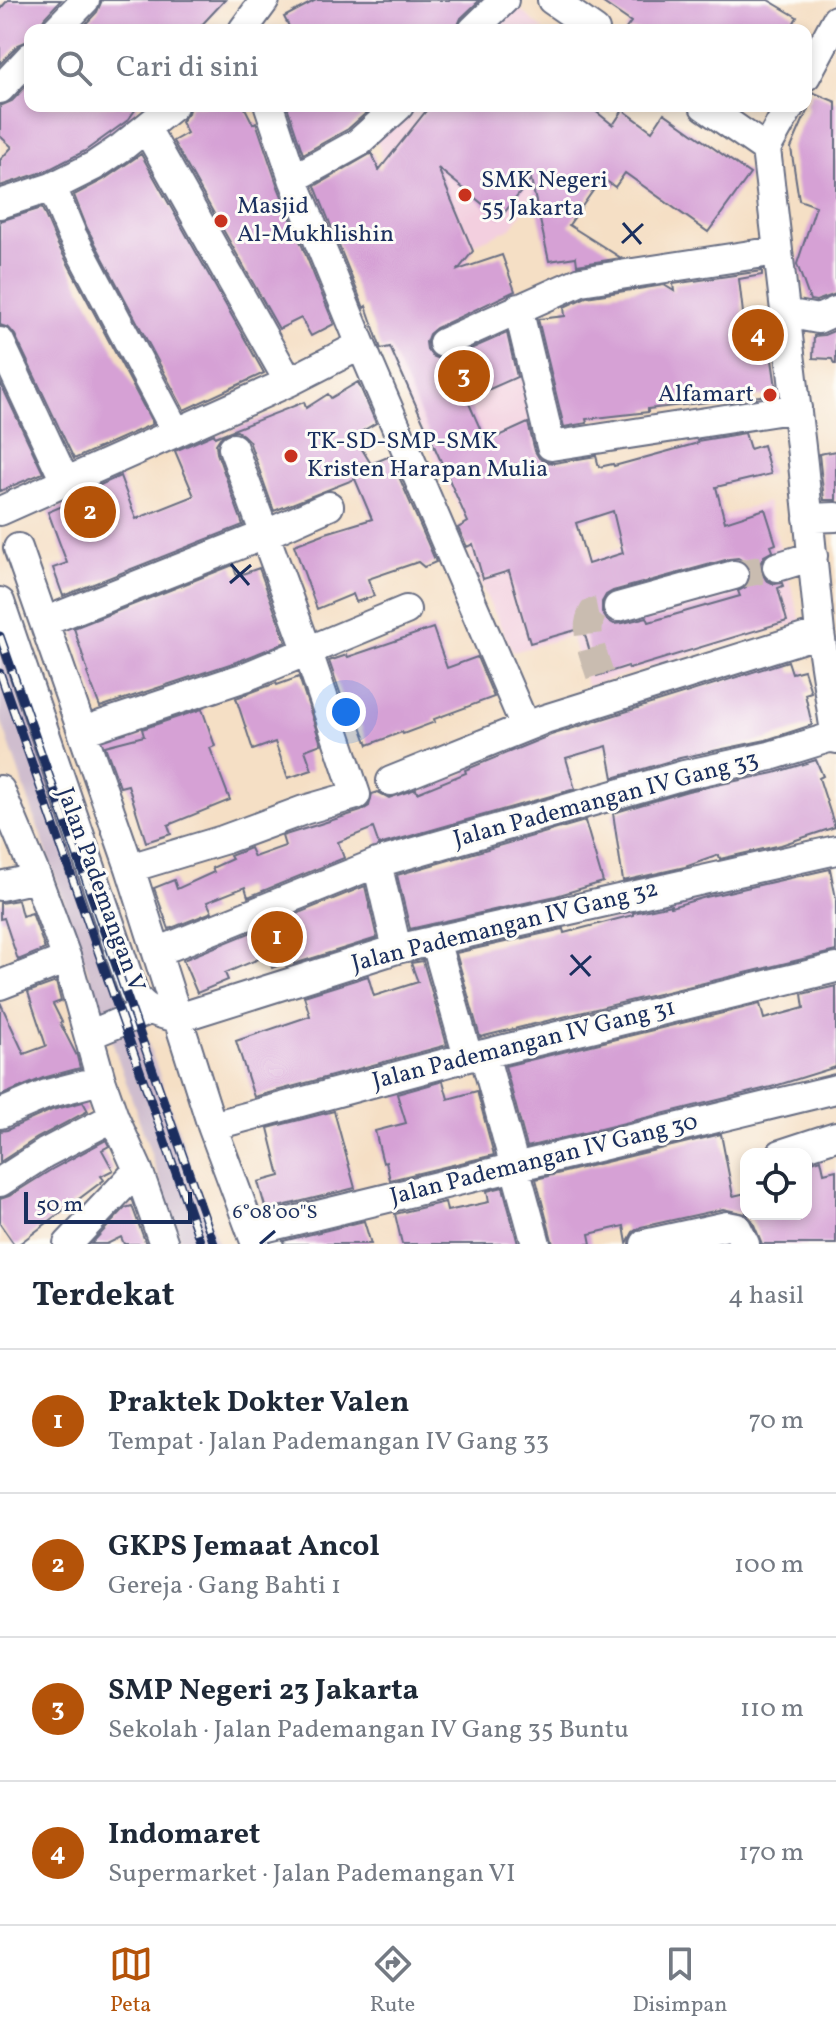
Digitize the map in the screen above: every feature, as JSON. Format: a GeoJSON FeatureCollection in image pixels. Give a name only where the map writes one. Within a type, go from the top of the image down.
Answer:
{"type":"FeatureCollection","features":[{"type":"Feature","properties":{"kind":"street"},"geometry":{"type":"LineString","coordinates":[[62,24],[85,0]]}},
{"type":"Feature","properties":{"kind":"street"},"geometry":{"type":"LineString","coordinates":[[247,24],[265,0]]}},
{"type":"Feature","properties":{"kind":"street"},"geometry":{"type":"LineString","coordinates":[[479,24],[504,0]]}},
{"type":"Feature","properties":{"kind":"street"},"geometry":{"type":"LineString","coordinates":[[552,0],[586,24]]}},
{"type":"Feature","properties":{"kind":"street"},"geometry":{"type":"LineString","coordinates":[[812,65],[836,20]]}},
{"type":"Feature","properties":{"kind":"street"},"geometry":{"type":"LineString","coordinates":[[0,89],[24,63]]}},
{"type":"Feature","properties":{"kind":"street"},"geometry":{"type":"LineString","coordinates":[[0,204],[52,187],[94,166],[166,112]]}},
{"type":"Feature","properties":{"kind":"street"},"geometry":{"type":"LineString","coordinates":[[271,112],[356,348],[525,726]]}},
{"type":"Feature","properties":{"kind":"street"},"geometry":{"type":"LineString","coordinates":[[294,181],[358,143],[392,112]]}},
{"type":"Feature","properties":{"kind":"street"},"geometry":{"type":"LineString","coordinates":[[713,112],[766,149]]}},
{"type":"Feature","properties":{"kind":"street"},"geometry":{"type":"LineString","coordinates":[[787,112],[766,149],[797,408],[822,518],[813,556],[820,633],[836,738]]}},
{"type":"Feature","properties":{"kind":"street"},"geometry":{"type":"LineString","coordinates":[[146,128],[289,382]]}},
{"type":"Feature","properties":{"kind":"street"},"geometry":{"type":"LineString","coordinates":[[52,187],[72,235],[176,432]]}},
{"type":"Feature","properties":{"kind":"street"},"geometry":{"type":"LineString","coordinates":[[739,239],[776,242]]}},
{"type":"Feature","properties":{"kind":"street"},"geometry":{"type":"LineString","coordinates":[[443,343],[581,281],[776,242]]}},
{"type":"Feature","properties":{"kind":"street"},"geometry":{"type":"LineString","coordinates":[[518,308],[551,446],[797,408]]}},
{"type":"Feature","properties":{"kind":"street"},"geometry":{"type":"LineString","coordinates":[[786,313],[818,319],[836,311]]}},
{"type":"Feature","properties":{"kind":"street"},"geometry":{"type":"LineString","coordinates":[[0,342],[65,481]]}},
{"type":"Feature","properties":{"kind":"street"},"geometry":{"type":"LineString","coordinates":[[0,511],[289,382],[356,348]]}},
{"type":"Feature","properties":{"kind":"street"},"geometry":{"type":"LineString","coordinates":[[130,868],[356,795],[308,652],[233,448]]}},
{"type":"Feature","properties":{"kind":"street"},"geometry":{"type":"LineString","coordinates":[[44,622],[329,506]]}},
{"type":"Feature","properties":{"kind":"street"},"geometry":{"type":"LineString","coordinates":[[18,548],[130,868],[212,1126],[254,1238]]}},
{"type":"Feature","properties":{"kind":"street"},"geometry":{"type":"LineString","coordinates":[[777,567],[813,556]]}},
{"type":"Feature","properties":{"kind":"street"},"geometry":{"type":"LineString","coordinates":[[618,607],[734,575]]}},
{"type":"Feature","properties":{"kind":"street","name":"Jalan Pademangan V"},"geometry":{"type":"LineString","coordinates":[[0,602],[134,994],[149,1010],[178,1018]]}},
{"type":"Feature","properties":{"kind":"street"},"geometry":{"type":"LineString","coordinates":[[83,731],[245,677],[406,610]]}},
{"type":"Feature","properties":{"kind":"street"},"geometry":{"type":"LineString","coordinates":[[391,781],[525,726],[603,687],[820,633]]}},
{"type":"Feature","properties":{"kind":"street","name":"Jalan Pademangan IV Gang 33"},"geometry":{"type":"LineString","coordinates":[[172,946],[377,863],[684,775],[836,738]]}},
{"type":"Feature","properties":{"kind":"street"},"geometry":{"type":"LineString","coordinates":[[1,794],[67,959],[101,1080],[164,1244]]}},
{"type":"Feature","properties":{"kind":"street","name":"Jalan Pademangan IV Gang 32"},"geometry":{"type":"LineString","coordinates":[[178,1018],[397,949],[836,850]]}},
{"type":"Feature","properties":{"kind":"street"},"geometry":{"type":"LineString","coordinates":[[377,863],[397,949]]}},
{"type":"Feature","properties":{"kind":"street"},"geometry":{"type":"LineString","coordinates":[[0,886],[37,878]]}},
{"type":"Feature","properties":{"kind":"street"},"geometry":{"type":"LineString","coordinates":[[435,940],[514,1166],[536,1244]]}},
{"type":"Feature","properties":{"kind":"street"},"geometry":{"type":"LineString","coordinates":[[0,985],[67,959]]}},
{"type":"Feature","properties":{"kind":"street","name":"Jalan Pademangan IV Gang 31"},"geometry":{"type":"LineString","coordinates":[[212,1126],[476,1056],[836,968]]}},
{"type":"Feature","properties":{"kind":"street"},"geometry":{"type":"LineString","coordinates":[[89,1035],[149,1010]]}},
{"type":"Feature","properties":{"kind":"street"},"geometry":{"type":"LineString","coordinates":[[0,1114],[47,1094],[101,1080]]}},
{"type":"Feature","properties":{"kind":"street","name":"Jalan Pademangan IV Gang 30"},"geometry":{"type":"LineString","coordinates":[[254,1238],[514,1166],[836,1089]]}},
{"type":"Feature","properties":{"kind":"street"},"geometry":{"type":"LineString","coordinates":[[0,1182],[45,1153],[114,1117]]}},
{"type":"Feature","properties":{"kind":"street"},"geometry":{"type":"LineString","coordinates":[[799,1148],[836,1136]]}},
{"type":"Feature","properties":{"kind":"street"},"geometry":{"type":"LineString","coordinates":[[68,1244],[138,1170]]}},
{"type":"Feature","properties":{"kind":"street"},"geometry":{"type":"LineString","coordinates":[[645,1244],[736,1235]]}},
{"type":"Feature","properties":{"kind":"shaded area"},"geometry":{"type":"Polygon","coordinates":[[[510,1],[537,24],[487,24],[510,1]]]}},
{"type":"Feature","properties":{"kind":"shaded area"},"geometry":{"type":"Polygon","coordinates":[[[398,112],[598,112],[511,228],[426,265],[464,250],[488,303],[505,317],[592,557],[767,502],[801,622],[587,686],[571,636],[513,652],[475,573],[464,531],[468,527],[379,345],[447,317],[381,162],[375,135],[398,112]]]}},
{"type":"Feature","properties":{"kind":"shaded area"},"geometry":{"type":"Polygon","coordinates":[[[0,615],[218,1244],[182,1244],[0,717],[0,615]]]}},
{"type":"Feature","properties":{"kind":"building"},"geometry":{"type":"Polygon","coordinates":[[[8,0],[61,0],[42,24],[24,24],[24,42],[0,64],[0,9],[8,0]]]}},
{"type":"Feature","properties":{"kind":"building"},"geometry":{"type":"Polygon","coordinates":[[[102,0],[225,0],[203,24],[86,24],[97,12],[102,0]]]}},
{"type":"Feature","properties":{"kind":"building"},"geometry":{"type":"Polygon","coordinates":[[[316,0],[480,0],[458,24],[288,24],[284,17],[316,0]]]}},
{"type":"Feature","properties":{"kind":"building"},"geometry":{"type":"Polygon","coordinates":[[[599,0],[768,0],[797,17],[793,24],[630,24],[631,22],[599,0]]]}},
{"type":"Feature","properties":{"kind":"building"},"geometry":{"type":"Polygon","coordinates":[[[24,88],[24,112],[134,112],[128,120],[85,151],[46,171],[0,186],[0,160],[12,147],[0,136],[0,106],[12,101],[24,88]]]}},
{"type":"Feature","properties":{"kind":"building"},"geometry":{"type":"Polygon","coordinates":[[[812,92],[836,102],[836,294],[816,301],[810,300],[797,264],[816,206],[799,200],[791,148],[807,112],[812,112],[812,92]]]}},
{"type":"Feature","properties":{"kind":"building"},"geometry":{"type":"Polygon","coordinates":[[[247,112],[253,124],[256,122],[278,187],[334,324],[311,336],[301,318],[279,329],[173,141],[187,133],[181,122],[188,113],[247,112]]]}},
{"type":"Feature","properties":{"kind":"building"},"geometry":{"type":"Polygon","coordinates":[[[289,112],[367,112],[348,129],[303,154],[289,112]]]}},
{"type":"Feature","properties":{"kind":"building"},"geometry":{"type":"Polygon","coordinates":[[[425,112],[597,112],[613,125],[622,112],[626,112],[652,131],[664,113],[750,174],[708,232],[625,173],[615,187],[602,178],[569,225],[621,258],[577,265],[576,257],[549,261],[531,179],[500,218],[438,168],[473,251],[458,270],[502,255],[515,291],[436,328],[426,342],[432,356],[442,360],[507,333],[517,377],[467,399],[486,442],[528,423],[535,451],[546,462],[596,456],[599,467],[614,466],[697,441],[745,433],[750,449],[763,445],[771,474],[716,487],[725,522],[765,509],[776,544],[771,546],[773,551],[764,556],[761,571],[766,580],[774,584],[782,583],[783,586],[778,588],[787,621],[597,676],[583,628],[530,643],[509,571],[483,579],[473,544],[467,547],[458,528],[468,522],[390,347],[381,349],[315,186],[372,153],[379,170],[425,112]],[[613,511],[576,523],[588,564],[623,553],[613,511]],[[738,558],[613,591],[602,602],[602,612],[614,624],[647,617],[649,622],[740,596],[738,591],[746,587],[750,571],[745,562],[738,558]]]}},
{"type":"Feature","properties":{"kind":"building"},"geometry":{"type":"Polygon","coordinates":[[[141,154],[264,373],[184,410],[87,228],[74,195],[141,154]]]}},
{"type":"Feature","properties":{"kind":"building"},"geometry":{"type":"Polygon","coordinates":[[[42,208],[57,243],[153,424],[74,459],[15,335],[9,328],[0,325],[0,221],[42,208]]]}},
{"type":"Feature","properties":{"kind":"building"},"geometry":{"type":"Polygon","coordinates":[[[762,271],[762,275],[739,279],[745,330],[767,326],[777,394],[648,409],[648,412],[586,419],[587,423],[564,427],[538,319],[565,316],[564,307],[586,297],[664,285],[674,291],[673,284],[762,271]]]}},
{"type":"Feature","properties":{"kind":"building"},"geometry":{"type":"Polygon","coordinates":[[[836,330],[836,364],[832,359],[813,358],[814,336],[836,330]]]}},
{"type":"Feature","properties":{"kind":"building"},"geometry":{"type":"Polygon","coordinates":[[[0,382],[43,473],[0,491],[0,382]]]}},
{"type":"Feature","properties":{"kind":"building"},"geometry":{"type":"Polygon","coordinates":[[[358,382],[376,423],[354,436],[371,464],[390,456],[436,562],[424,567],[418,562],[368,579],[374,596],[356,602],[353,594],[317,609],[294,545],[372,519],[355,479],[274,511],[249,441],[237,431],[228,432],[216,444],[243,525],[63,596],[53,568],[67,563],[48,512],[82,498],[80,494],[120,476],[136,519],[194,496],[175,451],[304,402],[306,408],[328,394],[331,398],[358,382]]]}},
{"type":"Feature","properties":{"kind":"building"},"geometry":{"type":"Polygon","coordinates":[[[836,451],[836,500],[824,500],[819,454],[836,451]]]}},
{"type":"Feature","properties":{"kind":"building"},"geometry":{"type":"Polygon","coordinates":[[[233,565],[237,576],[259,568],[286,642],[239,661],[100,707],[74,628],[233,565]]]}},
{"type":"Feature","properties":{"kind":"building"},"geometry":{"type":"Polygon","coordinates":[[[433,628],[447,668],[477,657],[494,697],[368,745],[353,704],[345,707],[329,661],[433,628]]]}},
{"type":"Feature","properties":{"kind":"building"},"geometry":{"type":"Polygon","coordinates":[[[788,661],[792,673],[804,670],[811,692],[805,694],[812,725],[766,740],[680,758],[613,778],[607,746],[566,758],[575,789],[379,845],[373,828],[338,842],[344,858],[248,897],[245,887],[207,902],[212,912],[169,929],[154,888],[174,880],[177,889],[214,872],[212,868],[232,859],[230,856],[250,848],[254,857],[285,846],[282,836],[361,811],[369,806],[372,794],[378,792],[389,798],[416,789],[417,793],[551,735],[788,661]]]}},
{"type":"Feature","properties":{"kind":"building"},"geometry":{"type":"Polygon","coordinates":[[[299,677],[321,744],[305,750],[312,770],[288,778],[275,742],[253,750],[236,698],[299,677]]]}},
{"type":"Feature","properties":{"kind":"building"},"geometry":{"type":"Polygon","coordinates":[[[202,709],[215,746],[210,748],[230,800],[168,825],[171,834],[146,842],[128,785],[120,787],[105,746],[144,736],[142,729],[202,709]]]}},
{"type":"Feature","properties":{"kind":"building"},"geometry":{"type":"Polygon","coordinates":[[[816,760],[835,827],[781,845],[720,859],[719,855],[685,867],[623,881],[613,813],[816,760]]]}},
{"type":"Feature","properties":{"kind":"building"},"geometry":{"type":"Polygon","coordinates":[[[585,821],[603,882],[556,896],[410,929],[397,875],[585,821]]]}},
{"type":"Feature","properties":{"kind":"building"},"geometry":{"type":"Polygon","coordinates":[[[830,869],[836,898],[836,951],[480,1037],[456,953],[563,929],[564,933],[633,913],[671,907],[830,869]]]}},
{"type":"Feature","properties":{"kind":"building"},"geometry":{"type":"Polygon","coordinates":[[[365,886],[377,938],[272,968],[268,955],[225,973],[228,980],[197,993],[183,960],[365,886]]]}},
{"type":"Feature","properties":{"kind":"building"},"geometry":{"type":"Polygon","coordinates":[[[18,900],[22,916],[32,913],[45,949],[18,960],[4,918],[0,919],[0,903],[18,900]]]}},
{"type":"Feature","properties":{"kind":"building"},"geometry":{"type":"Polygon","coordinates":[[[423,961],[447,1045],[254,1097],[236,1041],[310,1016],[304,996],[368,976],[374,996],[418,982],[411,963],[423,961]]]}},
{"type":"Feature","properties":{"kind":"building"},"geometry":{"type":"Polygon","coordinates":[[[56,982],[61,1001],[53,1004],[80,1068],[43,1078],[0,1096],[0,1002],[24,1054],[46,1046],[28,992],[56,982]]]}},
{"type":"Feature","properties":{"kind":"building"},"geometry":{"type":"Polygon","coordinates":[[[836,986],[836,1067],[775,1086],[527,1147],[505,1066],[760,1004],[764,1019],[804,1008],[802,994],[836,986]]]}},
{"type":"Feature","properties":{"kind":"building"},"geometry":{"type":"Polygon","coordinates":[[[443,1081],[448,1099],[477,1091],[494,1155],[390,1180],[375,1131],[406,1123],[397,1094],[443,1081]]]}},
{"type":"Feature","properties":{"kind":"building"},"geometry":{"type":"Polygon","coordinates":[[[83,1102],[88,1111],[0,1162],[0,1131],[52,1110],[83,1102]]]}},
{"type":"Feature","properties":{"kind":"building"},"geometry":{"type":"Polygon","coordinates":[[[334,1111],[355,1188],[266,1210],[258,1182],[280,1176],[268,1128],[334,1111]]]}},
{"type":"Feature","properties":{"kind":"building"},"geometry":{"type":"Polygon","coordinates":[[[721,1134],[733,1196],[740,1194],[740,1213],[723,1209],[641,1227],[633,1232],[627,1243],[624,1226],[589,1234],[591,1244],[553,1244],[536,1179],[721,1134]]]}},
{"type":"Feature","properties":{"kind":"building"},"geometry":{"type":"Polygon","coordinates":[[[106,1140],[109,1146],[102,1150],[113,1170],[101,1176],[104,1180],[19,1244],[14,1244],[0,1224],[0,1199],[106,1140]]]}},
{"type":"Feature","properties":{"kind":"building"},"geometry":{"type":"Polygon","coordinates":[[[821,1159],[824,1173],[836,1170],[836,1244],[762,1244],[752,1220],[812,1220],[812,1162],[821,1159]]]}},
{"type":"Feature","properties":{"kind":"building"},"geometry":{"type":"Polygon","coordinates":[[[503,1187],[518,1244],[402,1244],[395,1214],[445,1202],[447,1211],[489,1202],[487,1191],[503,1187]]]}},
{"type":"Feature","properties":{"kind":"building"},"geometry":{"type":"Polygon","coordinates":[[[132,1206],[146,1244],[124,1244],[121,1237],[107,1244],[91,1244],[125,1208],[132,1206]]]}},
{"type":"Feature","properties":{"kind":"building"},"geometry":{"type":"Polygon","coordinates":[[[364,1221],[371,1244],[284,1244],[283,1241],[364,1221]]]}},
{"type":"Feature","properties":{"kind":"tunnel"},"geometry":{"type":"LineString","coordinates":[[734,575],[777,567]]}},
{"type":"Feature","properties":{"kind":"tunnel"},"geometry":{"type":"LineString","coordinates":[[600,675],[590,643],[590,619],[593,612],[618,607]]}},
{"type":"Feature","properties":{"kind":"railway"},"geometry":{"type":"LineString","coordinates":[[0,636],[214,1244]]}},
{"type":"Feature","properties":{"kind":"railway"},"geometry":{"type":"LineString","coordinates":[[0,673],[201,1244]]}},
{"type":"Feature","properties":{"kind":"place","name":"SMK Negeri 55 Jakarta"},"geometry":{"type":"Point","coordinates":[465,195]}},
{"type":"Feature","properties":{"kind":"place","name":"Masjid Al-Mukhlishin"},"geometry":{"type":"Point","coordinates":[221,221]}},
{"type":"Feature","properties":{"kind":"place","name":"Indomaret"},"geometry":{"type":"Point","coordinates":[758,335]}},
{"type":"Feature","properties":{"kind":"place","name":"SMP Negeri 23 Jakarta"},"geometry":{"type":"Point","coordinates":[464,376]}},
{"type":"Feature","properties":{"kind":"place","name":"Alfamart"},"geometry":{"type":"Point","coordinates":[770,395]}},
{"type":"Feature","properties":{"kind":"place","name":"TK-SD-SMP-SMK Kristen Harapan Mulia"},"geometry":{"type":"Point","coordinates":[291,456]}},
{"type":"Feature","properties":{"kind":"place","name":"GKPS Jemaat Ancol"},"geometry":{"type":"Point","coordinates":[90,512]}},
{"type":"Feature","properties":{"kind":"place","name":"Praktek Dokter Valen"},"geometry":{"type":"Point","coordinates":[277,937]}}]}
